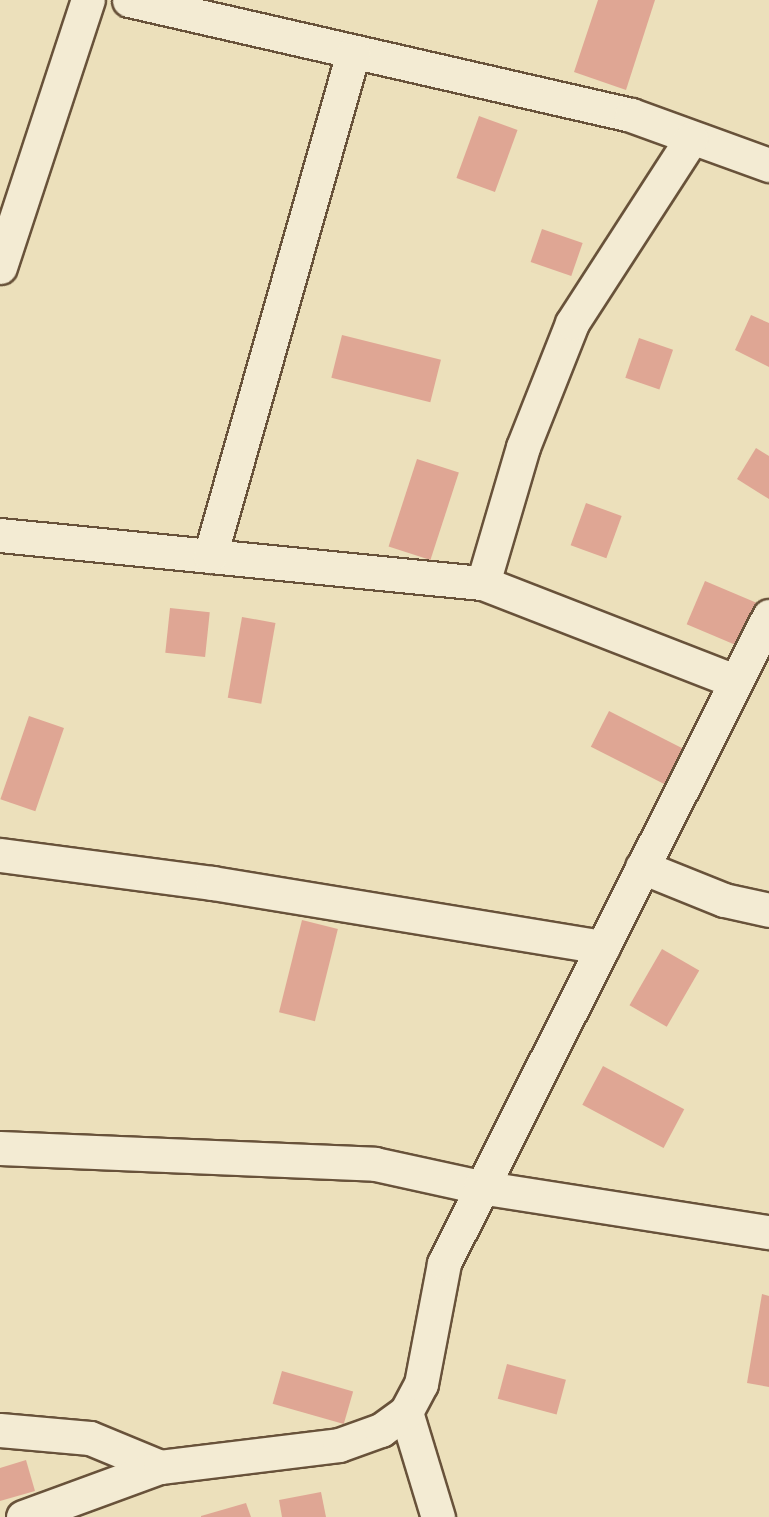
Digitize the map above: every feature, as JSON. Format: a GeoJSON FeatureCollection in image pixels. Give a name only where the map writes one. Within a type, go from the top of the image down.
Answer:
{"type":"FeatureCollection","features":[{"type":"Feature","properties":{"kind":"street"},"geometry":{"type":"LineString","coordinates":[[0,267],[88,0]]}},
{"type":"Feature","properties":{"kind":"street"},"geometry":{"type":"LineString","coordinates":[[129,0],[632,116],[769,165]]}},
{"type":"Feature","properties":{"kind":"street"},"geometry":{"type":"LineString","coordinates":[[210,556],[353,53]]}},
{"type":"Feature","properties":{"kind":"street"},"geometry":{"type":"LineString","coordinates":[[483,583],[523,447],[572,323],[691,139]]}},
{"type":"Feature","properties":{"kind":"street"},"geometry":{"type":"LineString","coordinates":[[0,535],[483,583],[732,680]]}},
{"type":"Feature","properties":{"kind":"street"},"geometry":{"type":"LineString","coordinates":[[23,1517],[160,1467],[339,1445],[381,1430],[406,1412],[420,1384],[444,1263],[480,1187],[603,947],[732,680],[769,616]]}},
{"type":"Feature","properties":{"kind":"street"},"geometry":{"type":"LineString","coordinates":[[0,855],[212,883],[603,947]]}},
{"type":"Feature","properties":{"kind":"street"},"geometry":{"type":"LineString","coordinates":[[642,867],[724,900],[769,910]]}},
{"type":"Feature","properties":{"kind":"street"},"geometry":{"type":"LineString","coordinates":[[0,1148],[375,1164],[480,1187],[769,1232]]}},
{"type":"Feature","properties":{"kind":"street"},"geometry":{"type":"LineString","coordinates":[[406,1412],[438,1517]]}},
{"type":"Feature","properties":{"kind":"street"},"geometry":{"type":"LineString","coordinates":[[0,1430],[90,1438],[160,1467]]}},
{"type":"Feature","properties":{"kind":"building"},"geometry":{"type":"Polygon","coordinates":[[[598,0],[655,0],[626,90],[574,72],[598,0]]]}},
{"type":"Feature","properties":{"kind":"building"},"geometry":{"type":"Polygon","coordinates":[[[479,116],[518,130],[495,192],[456,178],[479,116]]]}},
{"type":"Feature","properties":{"kind":"building"},"geometry":{"type":"Polygon","coordinates":[[[542,229],[583,243],[571,276],[531,262],[542,229]]]}},
{"type":"Feature","properties":{"kind":"building"},"geometry":{"type":"Polygon","coordinates":[[[751,315],[769,323],[769,367],[735,350],[751,315]]]}},
{"type":"Feature","properties":{"kind":"building"},"geometry":{"type":"Polygon","coordinates":[[[342,335],[441,360],[430,402],[331,378],[342,335]]]}},
{"type":"Feature","properties":{"kind":"building"},"geometry":{"type":"Polygon","coordinates":[[[639,338],[673,350],[659,389],[625,378],[639,338]]]}},
{"type":"Feature","properties":{"kind":"building"},"geometry":{"type":"Polygon","coordinates":[[[756,448],[769,456],[769,499],[737,479],[756,448]]]}},
{"type":"Feature","properties":{"kind":"building"},"geometry":{"type":"Polygon","coordinates":[[[417,459],[459,473],[430,560],[389,546],[417,459]]]}},
{"type":"Feature","properties":{"kind":"building"},"geometry":{"type":"Polygon","coordinates":[[[586,503],[622,516],[606,558],[571,545],[586,503]]]}},
{"type":"Feature","properties":{"kind":"building"},"geometry":{"type":"Polygon","coordinates":[[[705,581],[761,605],[743,648],[687,624],[705,581]]]}},
{"type":"Feature","properties":{"kind":"building"},"geometry":{"type":"Polygon","coordinates":[[[170,608],[210,612],[205,657],[165,653],[170,608]]]}},
{"type":"Feature","properties":{"kind":"building"},"geometry":{"type":"Polygon","coordinates":[[[242,617],[275,623],[261,704],[228,698],[242,617]]]}},
{"type":"Feature","properties":{"kind":"building"},"geometry":{"type":"Polygon","coordinates":[[[609,711],[685,750],[667,785],[591,747],[609,711]]]}},
{"type":"Feature","properties":{"kind":"building"},"geometry":{"type":"Polygon","coordinates":[[[29,716],[64,728],[35,811],[0,799],[29,716]]]}},
{"type":"Feature","properties":{"kind":"building"},"geometry":{"type":"Polygon","coordinates":[[[302,920],[338,929],[315,1021],[279,1012],[302,920]]]}},
{"type":"Feature","properties":{"kind":"building"},"geometry":{"type":"Polygon","coordinates":[[[662,949],[699,970],[667,1027],[630,1005],[662,949]]]}},
{"type":"Feature","properties":{"kind":"building"},"geometry":{"type":"Polygon","coordinates":[[[603,1066],[684,1109],[664,1148],[582,1105],[603,1066]]]}},
{"type":"Feature","properties":{"kind":"building"},"geometry":{"type":"Polygon","coordinates":[[[762,1294],[769,1296],[769,1387],[747,1383],[762,1294]]]}},
{"type":"Feature","properties":{"kind":"building"},"geometry":{"type":"Polygon","coordinates":[[[507,1364],[566,1380],[557,1415],[498,1399],[507,1364]]]}},
{"type":"Feature","properties":{"kind":"building"},"geometry":{"type":"Polygon","coordinates":[[[282,1371],[353,1391],[344,1424],[273,1404],[282,1371]]]}},
{"type":"Feature","properties":{"kind":"building"},"geometry":{"type":"Polygon","coordinates":[[[26,1460],[35,1491],[0,1501],[0,1468],[26,1460]]]}},
{"type":"Feature","properties":{"kind":"building"},"geometry":{"type":"Polygon","coordinates":[[[321,1492],[326,1517],[282,1517],[279,1500],[321,1492]]]}},
{"type":"Feature","properties":{"kind":"building"},"geometry":{"type":"Polygon","coordinates":[[[246,1503],[251,1517],[201,1517],[201,1516],[246,1503]]]}}]}
